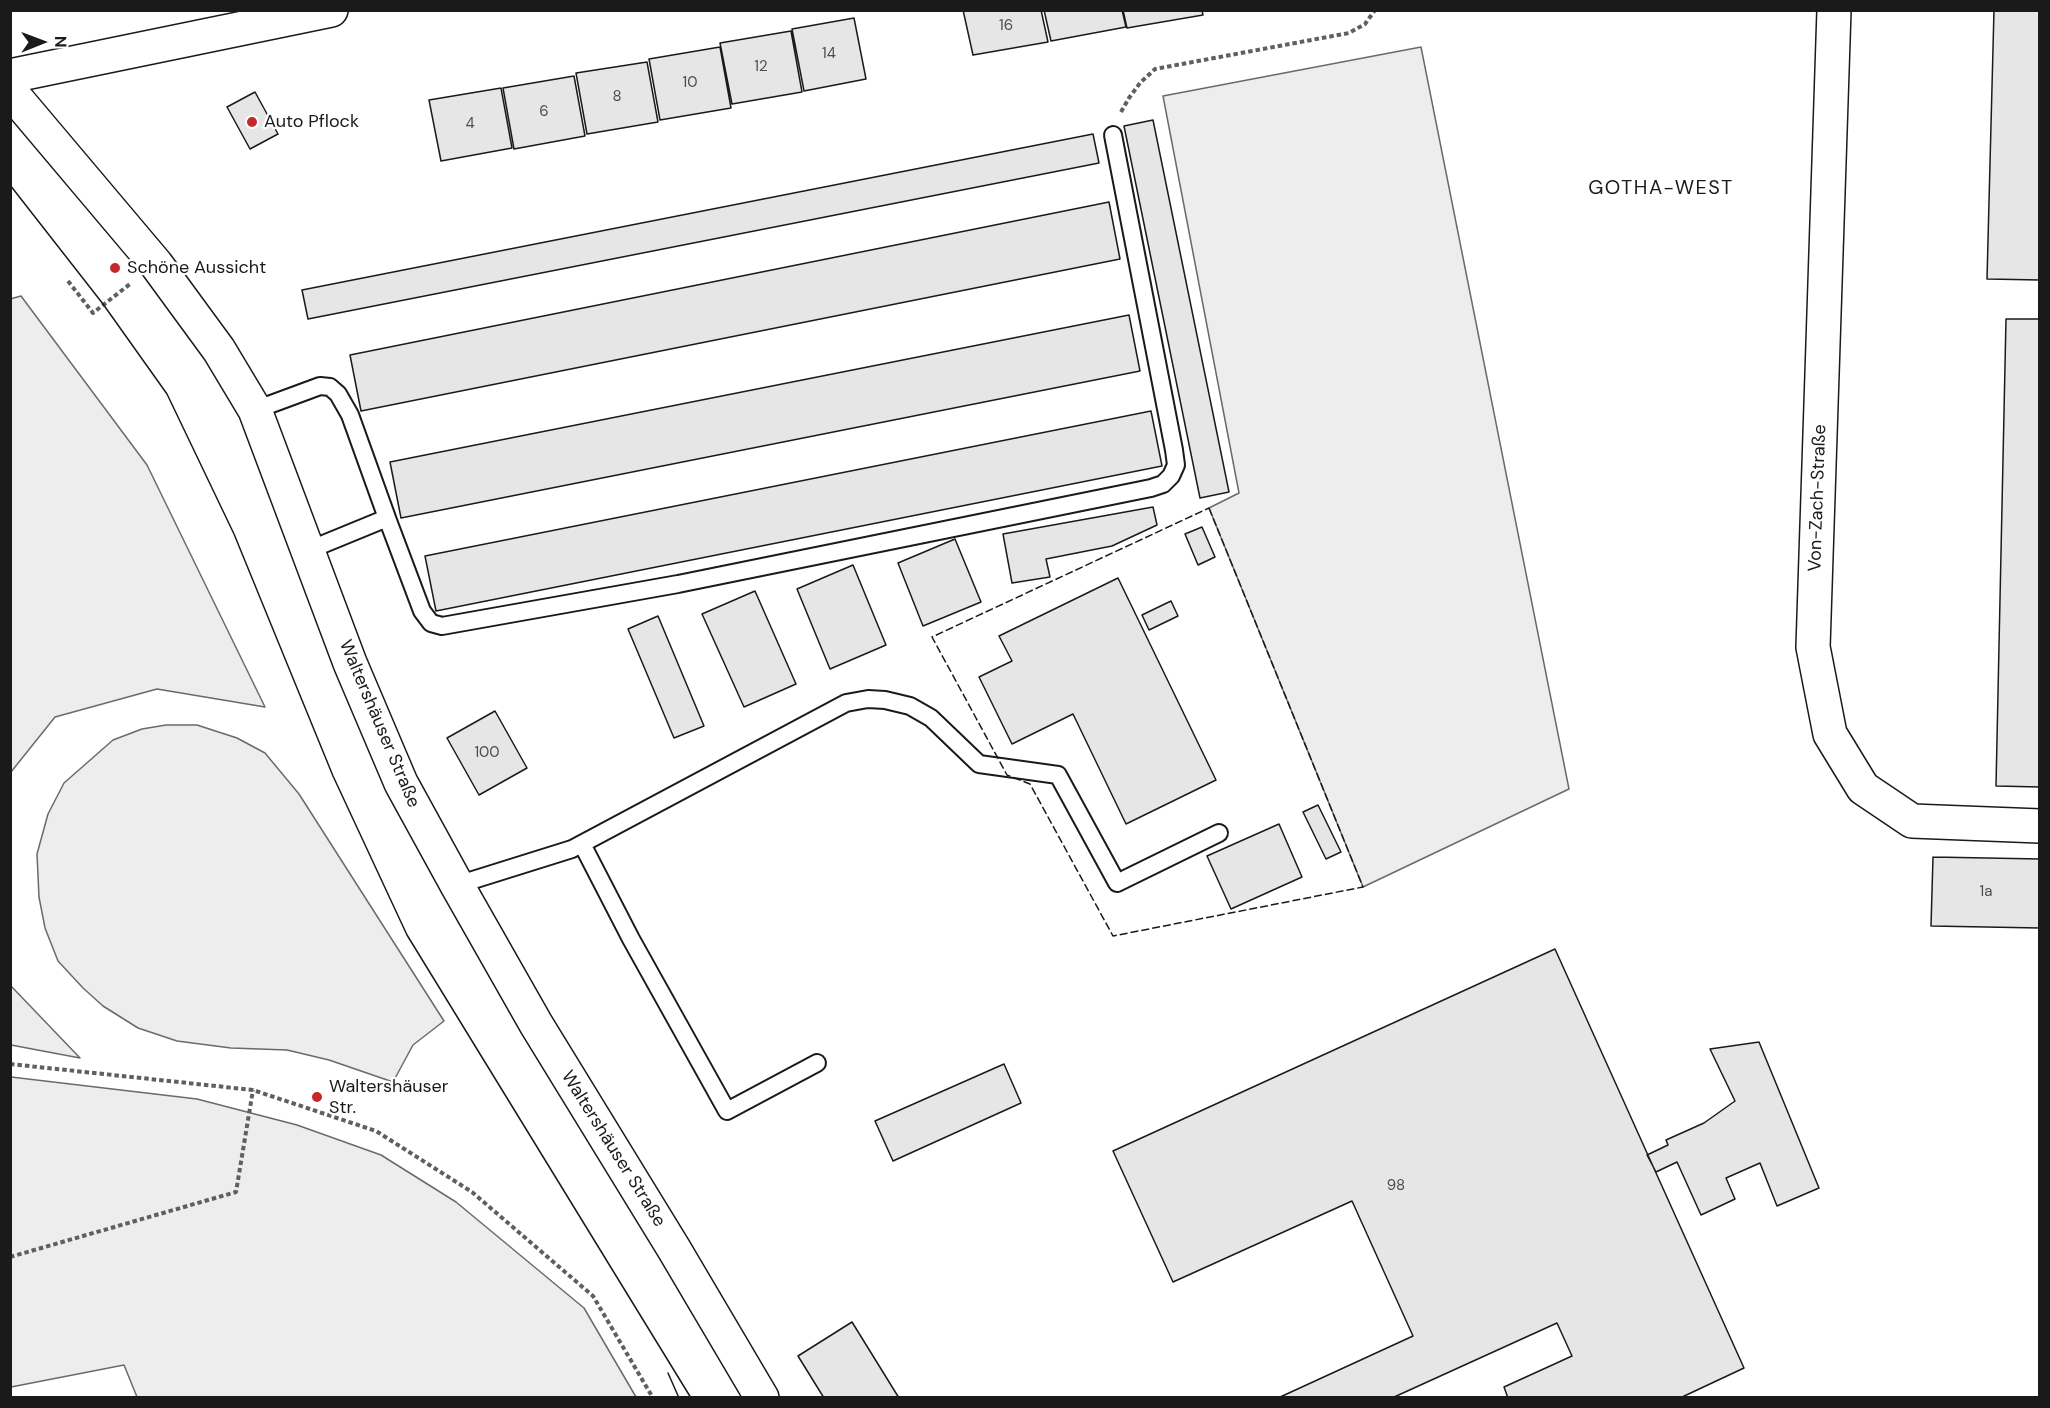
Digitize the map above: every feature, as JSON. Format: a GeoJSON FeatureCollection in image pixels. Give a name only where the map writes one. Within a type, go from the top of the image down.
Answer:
{"type":"FeatureCollection","features":[{"type":"Feature","properties":{"kind":"main road"},"geometry":{"type":"LineString","coordinates":[[10,76],[331,10]]}},
{"type":"Feature","properties":{"kind":"main road","name":"Von-Zach-Straße"},"geometry":{"type":"LineString","coordinates":[[1834,10],[1813,647],[1830,734],[1863,788],[1911,821],[2040,826]]}},
{"type":"Feature","properties":{"kind":"main road","name":"Waltershäuser Straße"},"geometry":{"type":"LineString","coordinates":[[10,91],[156,264],[219,350],[255,410],[350,663],[401,783],[536,1024],[762,1398]]}},
{"type":"Feature","properties":{"kind":"lane"},"geometry":{"type":"LineString","coordinates":[[255,410],[320,386],[330,387],[338,394],[350,415],[422,611],[431,623],[442,626],[678,584],[1163,484],[1171,476],[1176,465],[1174,450],[1113,135]]}},
{"type":"Feature","properties":{"kind":"lane"},"geometry":{"type":"LineString","coordinates":[[309,550],[387,518]]}},
{"type":"Feature","properties":{"kind":"lane"},"geometry":{"type":"LineString","coordinates":[[457,885],[572,849],[846,703],[868,699],[885,700],[910,706],[931,718],[979,764],[1058,775],[1117,883],[1219,833]]}},
{"type":"Feature","properties":{"kind":"lane"},"geometry":{"type":"LineString","coordinates":[[582,844],[631,939],[727,1112],[817,1063]]}},
{"type":"Feature","properties":{"kind":"path"},"geometry":{"type":"LineString","coordinates":[[1113,135],[1128,98],[1155,69],[1349,33],[1365,24],[1376,10]]}},
{"type":"Feature","properties":{"kind":"path"},"geometry":{"type":"LineString","coordinates":[[68,281],[93,313],[114,296]]}},
{"type":"Feature","properties":{"kind":"path"},"geometry":{"type":"LineString","coordinates":[[10,1064],[253,1089],[376,1131],[472,1192],[593,1296],[653,1398]]}},
{"type":"Feature","properties":{"kind":"path"},"geometry":{"type":"LineString","coordinates":[[10,1257],[236,1192],[253,1089]]}},
{"type":"Feature","properties":{"kind":"shaded area"},"geometry":{"type":"Polygon","coordinates":[[[1421,47],[1569,789],[1363,887],[1209,508],[1239,493],[1163,96],[1421,47]]]}},
{"type":"Feature","properties":{"kind":"shaded area"},"geometry":{"type":"Polygon","coordinates":[[[21,296],[147,465],[265,707],[157,689],[55,717],[11,772],[10,299],[21,296]]]}},
{"type":"Feature","properties":{"kind":"shaded area"},"geometry":{"type":"Polygon","coordinates":[[[166,725],[197,725],[237,738],[265,753],[299,794],[444,1021],[413,1045],[393,1082],[329,1060],[287,1050],[231,1048],[177,1041],[138,1028],[103,1006],[58,961],[45,928],[39,897],[37,854],[48,814],[64,783],[113,740],[142,729],[166,725]]]}},
{"type":"Feature","properties":{"kind":"shaded area"},"geometry":{"type":"Polygon","coordinates":[[[11,986],[80,1058],[11,1045],[11,986]]]}},
{"type":"Feature","properties":{"kind":"shaded area"},"geometry":{"type":"Polygon","coordinates":[[[11,1077],[197,1099],[297,1125],[381,1155],[456,1202],[584,1308],[636,1397],[137,1397],[124,1365],[11,1387],[11,1077]]]}},
{"type":"Feature","properties":{"kind":"building"},"geometry":{"type":"Polygon","coordinates":[[[963,10],[1041,10],[1048,42],[973,55],[963,10]]]}},
{"type":"Feature","properties":{"kind":"building"},"geometry":{"type":"Polygon","coordinates":[[[1044,10],[1122,10],[1126,27],[1051,41],[1044,10]]]}},
{"type":"Feature","properties":{"kind":"building"},"geometry":{"type":"Polygon","coordinates":[[[1123,10],[1202,10],[1203,15],[1127,28],[1123,10]]]}},
{"type":"Feature","properties":{"kind":"building"},"geometry":{"type":"Polygon","coordinates":[[[1994,10],[2040,10],[2040,280],[1987,279],[1994,10]]]}},
{"type":"Feature","properties":{"kind":"building"},"geometry":{"type":"Polygon","coordinates":[[[854,18],[866,79],[804,91],[792,29],[854,18]]]}},
{"type":"Feature","properties":{"kind":"building"},"geometry":{"type":"Polygon","coordinates":[[[791,31],[802,92],[732,104],[720,43],[791,31]]]}},
{"type":"Feature","properties":{"kind":"building"},"geometry":{"type":"Polygon","coordinates":[[[720,47],[731,108],[660,120],[649,59],[720,47]]]}},
{"type":"Feature","properties":{"kind":"building"},"geometry":{"type":"Polygon","coordinates":[[[647,62],[658,122],[587,134],[576,73],[647,62]]]}},
{"type":"Feature","properties":{"kind":"building"},"geometry":{"type":"Polygon","coordinates":[[[574,76],[585,136],[514,149],[503,88],[574,76]]]}},
{"type":"Feature","properties":{"kind":"building"},"geometry":{"type":"Polygon","coordinates":[[[501,88],[512,148],[441,161],[429,100],[501,88]]]}},
{"type":"Feature","properties":{"kind":"building"},"geometry":{"type":"Polygon","coordinates":[[[255,92],[278,134],[250,149],[227,107],[255,92]]]}},
{"type":"Feature","properties":{"kind":"building"},"geometry":{"type":"Polygon","coordinates":[[[1153,120],[1229,492],[1200,498],[1124,126],[1153,120]]]}},
{"type":"Feature","properties":{"kind":"building"},"geometry":{"type":"Polygon","coordinates":[[[1093,134],[1099,163],[308,319],[302,290],[1093,134]]]}},
{"type":"Feature","properties":{"kind":"building"},"geometry":{"type":"Polygon","coordinates":[[[1109,202],[1120,259],[361,411],[350,355],[1109,202]]]}},
{"type":"Feature","properties":{"kind":"building"},"geometry":{"type":"Polygon","coordinates":[[[1129,315],[1140,371],[401,518],[390,462],[1129,315]]]}},
{"type":"Feature","properties":{"kind":"building"},"geometry":{"type":"Polygon","coordinates":[[[2006,319],[2040,319],[2040,787],[1996,786],[2006,319]]]}},
{"type":"Feature","properties":{"kind":"building"},"geometry":{"type":"Polygon","coordinates":[[[1151,411],[1162,466],[436,611],[425,556],[1151,411]]]}},
{"type":"Feature","properties":{"kind":"building"},"geometry":{"type":"Polygon","coordinates":[[[1153,507],[1157,525],[1112,546],[1046,559],[1050,577],[1012,583],[1003,534],[1153,507]]]}},
{"type":"Feature","properties":{"kind":"building"},"geometry":{"type":"Polygon","coordinates":[[[1202,527],[1215,557],[1198,565],[1185,534],[1202,527]]]}},
{"type":"Feature","properties":{"kind":"building"},"geometry":{"type":"Polygon","coordinates":[[[955,539],[981,602],[923,626],[898,563],[955,539]]]}},
{"type":"Feature","properties":{"kind":"building"},"geometry":{"type":"Polygon","coordinates":[[[853,565],[886,645],[830,669],[797,589],[853,565]]]}},
{"type":"Feature","properties":{"kind":"building"},"geometry":{"type":"Polygon","coordinates":[[[1118,578],[1216,780],[1126,824],[1073,714],[1012,744],[979,677],[1012,661],[999,636],[1118,578]]]}},
{"type":"Feature","properties":{"kind":"building"},"geometry":{"type":"Polygon","coordinates":[[[755,591],[796,684],[744,707],[702,614],[755,591]]]}},
{"type":"Feature","properties":{"kind":"building"},"geometry":{"type":"Polygon","coordinates":[[[1171,601],[1178,616],[1149,630],[1142,615],[1171,601]]]}},
{"type":"Feature","properties":{"kind":"building"},"geometry":{"type":"Polygon","coordinates":[[[658,616],[704,726],[674,738],[628,629],[658,616]]]}},
{"type":"Feature","properties":{"kind":"building"},"geometry":{"type":"Polygon","coordinates":[[[495,711],[527,768],[479,795],[447,738],[495,711]]]}},
{"type":"Feature","properties":{"kind":"building"},"geometry":{"type":"Polygon","coordinates":[[[1318,805],[1341,852],[1326,859],[1303,812],[1318,805]]]}},
{"type":"Feature","properties":{"kind":"building"},"geometry":{"type":"Polygon","coordinates":[[[1279,824],[1302,877],[1231,909],[1207,856],[1279,824]]]}},
{"type":"Feature","properties":{"kind":"building"},"geometry":{"type":"Polygon","coordinates":[[[1933,857],[2040,859],[2040,928],[1931,926],[1933,857]]]}},
{"type":"Feature","properties":{"kind":"building"},"geometry":{"type":"Polygon","coordinates":[[[1555,949],[1744,1368],[1680,1398],[1508,1398],[1504,1387],[1572,1356],[1557,1323],[1392,1398],[1278,1398],[1413,1336],[1352,1201],[1173,1282],[1113,1151],[1555,949]]]}},
{"type":"Feature","properties":{"kind":"building"},"geometry":{"type":"Polygon","coordinates":[[[1759,1042],[1819,1188],[1777,1206],[1760,1163],[1726,1178],[1735,1199],[1701,1215],[1677,1162],[1656,1172],[1647,1155],[1668,1145],[1666,1140],[1704,1123],[1735,1101],[1710,1049],[1759,1042]]]}},
{"type":"Feature","properties":{"kind":"building"},"geometry":{"type":"Polygon","coordinates":[[[1004,1064],[1021,1103],[893,1161],[875,1121],[1004,1064]]]}},
{"type":"Feature","properties":{"kind":"building"},"geometry":{"type":"Polygon","coordinates":[[[852,1322],[899,1398],[824,1398],[798,1356],[852,1322]]]}},
{"type":"Feature","properties":{"kind":"tram line"},"geometry":{"type":"LineString","coordinates":[[10,185],[103,304],[167,394],[234,534],[333,776],[407,935],[691,1398]]}},
{"type":"Feature","properties":{"kind":"tram line"},"geometry":{"type":"LineString","coordinates":[[668,1373],[679,1398]]}},
{"type":"Feature","properties":{"kind":"fence"},"geometry":{"type":"LineString","coordinates":[[1209,508],[1363,887],[1113,936],[1030,784],[1007,775],[932,637],[1209,508]]}},
{"type":"Feature","properties":{"kind":"place","name":"Auto Pflock"},"geometry":{"type":"Point","coordinates":[252,122]}},
{"type":"Feature","properties":{"kind":"place","name":"Schöne Aussicht"},"geometry":{"type":"Point","coordinates":[115,268]}},
{"type":"Feature","properties":{"kind":"place","name":"Waltershäuser Str."},"geometry":{"type":"Point","coordinates":[317,1097]}},
{"type":"Feature","properties":{"kind":"district","name":"GOTHA-WEST"},"geometry":{"type":"Point","coordinates":[1661,189]}}]}
